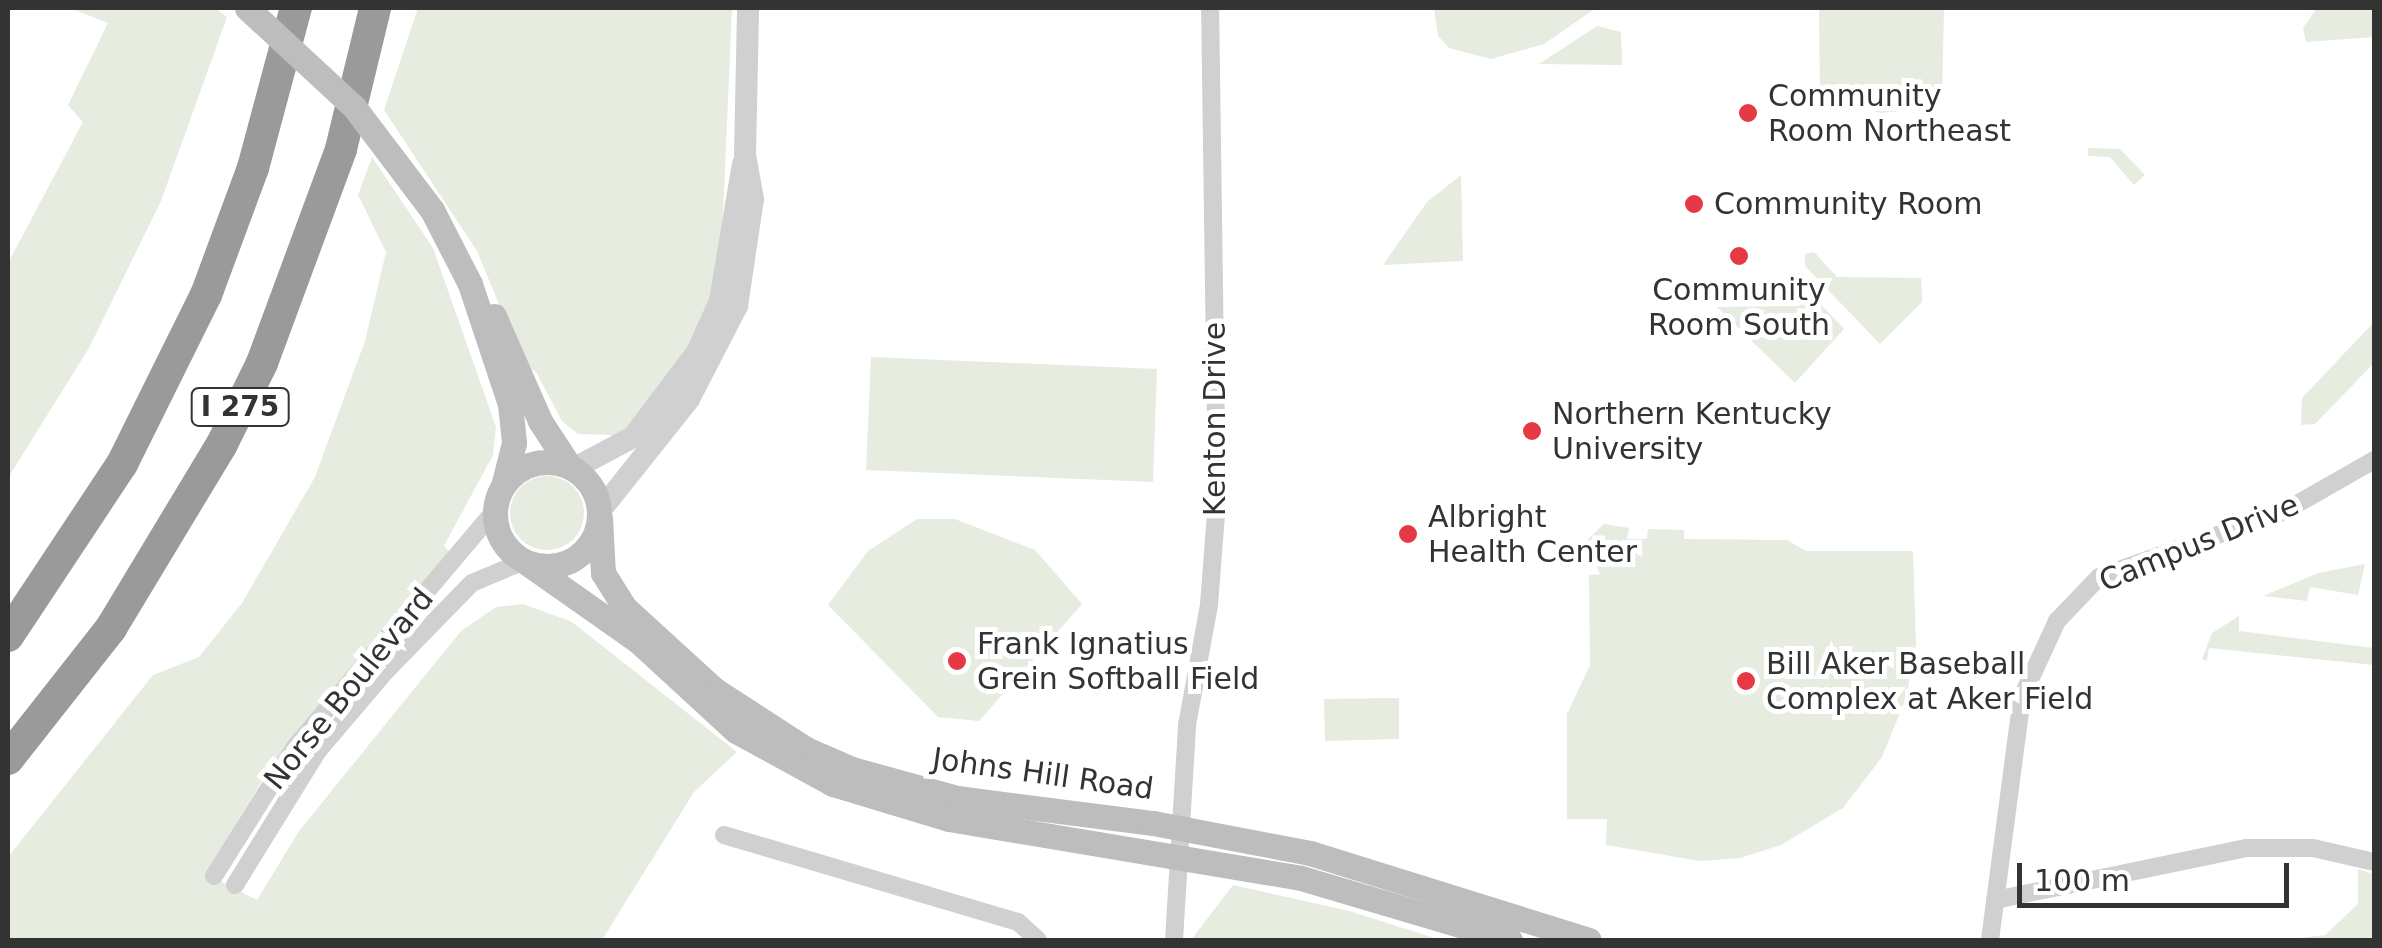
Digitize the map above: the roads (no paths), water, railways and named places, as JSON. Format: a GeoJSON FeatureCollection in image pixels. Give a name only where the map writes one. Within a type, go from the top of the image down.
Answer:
{"type":"FeatureCollection","features":[{"type":"Feature","properties":{"kind":"highway","name":"I 275"},"geometry":{"type":"LineString","coordinates":[[8,636],[122,464],[206,295],[253,168],[296,8]]}},
{"type":"Feature","properties":{"kind":"highway","name":"I 275"},"geometry":{"type":"LineString","coordinates":[[8,759],[111,628],[220,446],[262,363],[314,233],[375,8]]}},
{"type":"Feature","properties":{"kind":"main road"},"geometry":{"type":"LineString","coordinates":[[246,8],[354,107],[432,210],[470,284],[515,424],[499,498],[502,542],[525,562],[543,566],[575,559],[596,534],[600,514],[593,488],[572,468],[540,421],[491,308],[470,284]]}},
{"type":"Feature","properties":{"kind":"main road"},"geometry":{"type":"LineString","coordinates":[[499,498],[526,466],[572,468]]}},
{"type":"Feature","properties":{"kind":"main road","name":"Johns Hill Road"},"geometry":{"type":"LineString","coordinates":[[600,514],[603,573],[624,607],[715,690],[806,749],[928,792],[1183,841],[1510,940]]}},
{"type":"Feature","properties":{"kind":"main road","name":"Johns Hill Road"},"geometry":{"type":"LineString","coordinates":[[525,562],[638,642],[736,731],[833,784],[949,819],[1183,841],[1347,863],[1589,940]]}},
{"type":"Feature","properties":{"kind":"street"},"geometry":{"type":"LineString","coordinates":[[600,514],[690,399],[737,306],[751,234],[745,155],[748,8]]}},
{"type":"Feature","properties":{"kind":"street","name":"Kenton Drive"},"geometry":{"type":"LineString","coordinates":[[1174,940],[1189,712],[1209,604],[1217,502],[1210,8]]}},
{"type":"Feature","properties":{"kind":"street"},"geometry":{"type":"LineString","coordinates":[[572,468],[633,438],[697,352],[720,301],[745,155]]}},
{"type":"Feature","properties":{"kind":"street","name":"Campus Drive"},"geometry":{"type":"LineString","coordinates":[[1990,940],[2022,697],[2056,621],[2099,577],[2283,512],[2374,460]]}},
{"type":"Feature","properties":{"kind":"street","name":"Norse Boulevard"},"geometry":{"type":"LineString","coordinates":[[214,876],[295,746],[499,498]]}},
{"type":"Feature","properties":{"kind":"street","name":"Norse Boulevard"},"geometry":{"type":"LineString","coordinates":[[235,885],[317,752],[385,672],[472,583],[525,562]]}},
{"type":"Feature","properties":{"kind":"street"},"geometry":{"type":"LineString","coordinates":[[724,834],[1018,922],[1038,940]]}},
{"type":"Feature","properties":{"kind":"street"},"geometry":{"type":"LineString","coordinates":[[1995,900],[2246,848],[2313,848],[2374,862]]}},
{"type":"Feature","properties":{"kind":"place","name":"Community Room Northeast"},"geometry":{"type":"Point","coordinates":[1748,113]}},
{"type":"Feature","properties":{"kind":"place","name":"Community Room"},"geometry":{"type":"Point","coordinates":[1694,204]}},
{"type":"Feature","properties":{"kind":"place","name":"Community Room South"},"geometry":{"type":"Point","coordinates":[1739,256]}},
{"type":"Feature","properties":{"kind":"place","name":"Northern Kentucky University"},"geometry":{"type":"Point","coordinates":[1532,431]}},
{"type":"Feature","properties":{"kind":"place","name":"Albright Health Center"},"geometry":{"type":"Point","coordinates":[1408,534]}},
{"type":"Feature","properties":{"kind":"place","name":"Frank Ignatius Grein Softball Field"},"geometry":{"type":"Point","coordinates":[957,661]}},
{"type":"Feature","properties":{"kind":"place","name":"Bill Aker Baseball Complex at Aker Field"},"geometry":{"type":"Point","coordinates":[1746,681]}}]}
